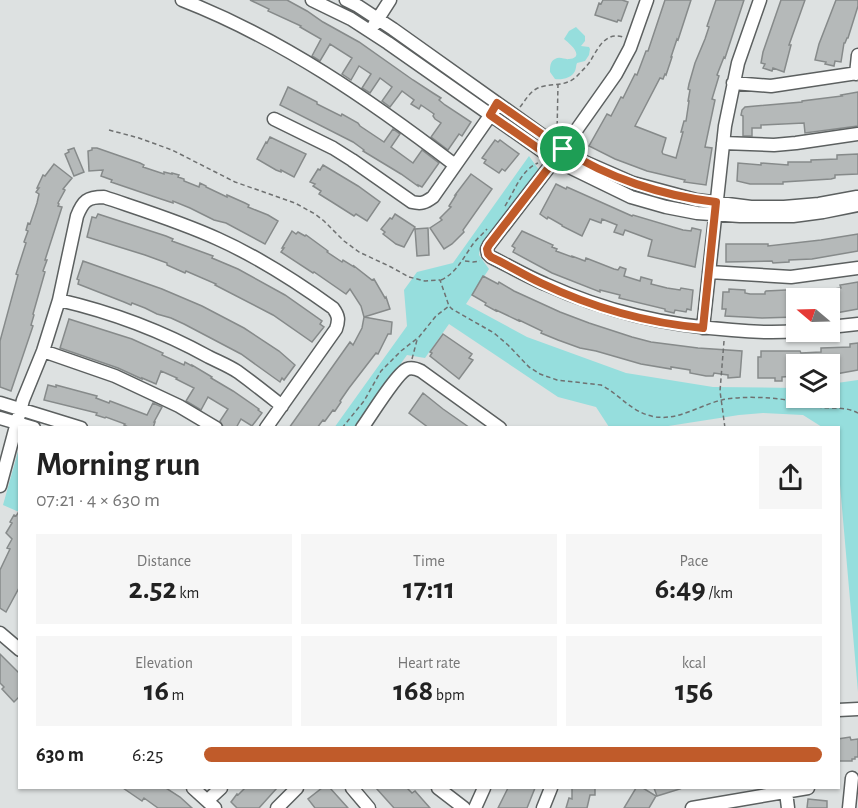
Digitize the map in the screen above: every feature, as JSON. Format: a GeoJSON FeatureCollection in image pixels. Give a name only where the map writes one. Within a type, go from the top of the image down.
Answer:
{"type":"FeatureCollection","features":[{"type":"Feature","properties":{"kind":"street"},"geometry":{"type":"LineString","coordinates":[[182,0],[224,17],[308,62],[345,85],[455,165]]}},
{"type":"Feature","properties":{"kind":"street"},"geometry":{"type":"LineString","coordinates":[[312,0],[351,19],[371,32],[555,160],[631,197],[666,207],[716,208],[784,207],[858,197]]}},
{"type":"Feature","properties":{"kind":"street"},"geometry":{"type":"LineString","coordinates":[[346,0],[378,19],[578,159],[633,183],[696,200],[716,208],[793,216],[858,205]]}},
{"type":"Feature","properties":{"kind":"street"},"geometry":{"type":"LineString","coordinates":[[371,32],[390,0]]}},
{"type":"Feature","properties":{"kind":"street"},"geometry":{"type":"LineString","coordinates":[[647,0],[633,42],[623,62],[555,160],[489,245],[488,254],[543,284],[583,300],[634,316],[703,328],[786,331]]}},
{"type":"Feature","properties":{"kind":"street"},"geometry":{"type":"LineString","coordinates":[[703,328],[723,143],[733,82],[760,0]]}},
{"type":"Feature","properties":{"kind":"street"},"geometry":{"type":"LineString","coordinates":[[733,82],[771,86],[857,74],[858,55]]}},
{"type":"Feature","properties":{"kind":"street"},"geometry":{"type":"LineString","coordinates":[[274,119],[343,154],[412,202],[421,204],[433,197],[497,103]]}},
{"type":"Feature","properties":{"kind":"street"},"geometry":{"type":"LineString","coordinates":[[723,143],[774,145],[858,134]]}},
{"type":"Feature","properties":{"kind":"street"},"geometry":{"type":"LineString","coordinates":[[0,486],[21,409],[59,300],[77,216],[85,201],[93,197],[104,197],[218,239],[285,276],[333,308],[339,316],[336,329],[267,426]]}},
{"type":"Feature","properties":{"kind":"street"},"geometry":{"type":"LineString","coordinates":[[709,272],[791,277],[858,268]]}},
{"type":"Feature","properties":{"kind":"street"},"geometry":{"type":"LineString","coordinates":[[59,300],[154,329],[236,371],[282,405]]}},
{"type":"Feature","properties":{"kind":"street"},"geometry":{"type":"LineString","coordinates":[[840,326],[858,324]]}},
{"type":"Feature","properties":{"kind":"street"},"geometry":{"type":"LineString","coordinates":[[43,351],[115,376],[179,406],[213,426]]}},
{"type":"Feature","properties":{"kind":"street"},"geometry":{"type":"LineString","coordinates":[[363,426],[398,378],[410,368],[421,371],[497,426]]}},
{"type":"Feature","properties":{"kind":"street"},"geometry":{"type":"LineString","coordinates":[[0,403],[75,426]]}},
{"type":"Feature","properties":{"kind":"street"},"geometry":{"type":"LineString","coordinates":[[0,418],[27,426]]}},
{"type":"Feature","properties":{"kind":"street"},"geometry":{"type":"LineString","coordinates":[[0,633],[18,648]]}},
{"type":"Feature","properties":{"kind":"street"},"geometry":{"type":"LineString","coordinates":[[840,710],[858,709]]}},
{"type":"Feature","properties":{"kind":"street"},"geometry":{"type":"LineString","coordinates":[[840,781],[855,778],[849,808]]}},
{"type":"Feature","properties":{"kind":"street"},"geometry":{"type":"LineString","coordinates":[[194,789],[212,804],[220,789]]}},
{"type":"Feature","properties":{"kind":"street"},"geometry":{"type":"LineString","coordinates":[[284,806],[296,789]]}},
{"type":"Feature","properties":{"kind":"street"},"geometry":{"type":"LineString","coordinates":[[352,789],[369,808]]}},
{"type":"Feature","properties":{"kind":"street"},"geometry":{"type":"LineString","coordinates":[[439,789],[464,808]]}},
{"type":"Feature","properties":{"kind":"street"},"geometry":{"type":"LineString","coordinates":[[475,808],[484,789]]}},
{"type":"Feature","properties":{"kind":"street"},"geometry":{"type":"LineString","coordinates":[[543,808],[551,789]]}},
{"type":"Feature","properties":{"kind":"street"},"geometry":{"type":"LineString","coordinates":[[692,808],[727,805],[802,789]]}},
{"type":"Feature","properties":{"kind":"street"},"geometry":{"type":"LineString","coordinates":[[786,792],[788,808]]}},
{"type":"Feature","properties":{"kind":"path"},"geometry":{"type":"LineString","coordinates":[[519,107],[536,89],[566,83],[574,79],[587,66],[597,48],[607,38],[618,36],[626,39]]}},
{"type":"Feature","properties":{"kind":"path"},"geometry":{"type":"LineString","coordinates":[[557,137],[558,84]]}},
{"type":"Feature","properties":{"kind":"path"},"geometry":{"type":"LineString","coordinates":[[109,130],[172,150],[235,182],[295,203],[315,214],[359,252],[409,277],[425,281],[440,280],[451,274],[489,226]]}},
{"type":"Feature","properties":{"kind":"path"},"geometry":{"type":"LineString","coordinates":[[504,208],[525,173],[533,165],[541,163]]}},
{"type":"Feature","properties":{"kind":"path"},"geometry":{"type":"LineString","coordinates":[[463,260],[481,261]]}},
{"type":"Feature","properties":{"kind":"path"},"geometry":{"type":"LineString","coordinates":[[440,280],[449,306],[494,333],[529,367],[549,378],[607,388],[632,408],[644,414],[666,417],[679,415],[721,400],[737,398],[785,400],[820,407],[844,408],[858,413]]}},
{"type":"Feature","properties":{"kind":"path"},"geometry":{"type":"LineString","coordinates":[[344,426],[364,401],[381,371],[449,306]]}},
{"type":"Feature","properties":{"kind":"path"},"geometry":{"type":"LineString","coordinates":[[410,368],[417,339]]}},
{"type":"Feature","properties":{"kind":"path"},"geometry":{"type":"LineString","coordinates":[[724,341],[720,391],[725,426]]}},
{"type":"Feature","properties":{"kind":"shaded area"},"geometry":{"type":"Polygon","coordinates":[[[576,27],[585,36],[585,41],[581,46],[589,47],[589,55],[585,61],[577,63],[572,75],[564,79],[555,79],[550,72],[552,61],[557,58],[569,59],[576,56],[575,50],[564,39],[569,31],[576,27]]]}},
{"type":"Feature","properties":{"kind":"shaded area"},"geometry":{"type":"Polygon","coordinates":[[[529,156],[539,170],[480,248],[479,255],[489,269],[466,304],[527,337],[626,373],[713,387],[786,388],[786,408],[840,408],[840,383],[858,380],[858,692],[840,485],[840,426],[820,426],[803,415],[763,413],[668,426],[608,426],[596,407],[558,397],[449,324],[425,358],[407,355],[356,426],[335,426],[407,326],[404,290],[417,272],[453,263],[529,156]]]}},
{"type":"Feature","properties":{"kind":"shaded area"},"geometry":{"type":"Polygon","coordinates":[[[18,452],[18,512],[3,505],[18,452]]]}},
{"type":"Feature","properties":{"kind":"building"},"geometry":{"type":"Polygon","coordinates":[[[250,0],[287,0],[307,11],[359,42],[441,98],[439,100],[445,105],[471,122],[462,136],[459,134],[448,150],[431,137],[441,123],[435,119],[434,114],[421,105],[419,109],[411,104],[414,100],[402,91],[390,107],[382,101],[392,87],[380,78],[370,93],[362,88],[371,74],[359,66],[351,80],[342,74],[352,58],[330,44],[320,61],[312,56],[321,39],[250,0]]]}},
{"type":"Feature","properties":{"kind":"building"},"geometry":{"type":"Polygon","coordinates":[[[603,0],[628,2],[621,21],[617,22],[595,15],[599,3],[601,4],[603,0]]]}},
{"type":"Feature","properties":{"kind":"building"},"geometry":{"type":"Polygon","coordinates":[[[665,0],[691,0],[666,75],[663,79],[660,78],[635,126],[666,138],[663,154],[676,158],[683,132],[681,132],[684,121],[686,121],[689,84],[716,0],[744,0],[717,75],[719,76],[712,99],[715,100],[705,147],[712,148],[706,185],[684,182],[685,180],[647,171],[589,146],[607,114],[611,116],[635,74],[637,75],[646,51],[648,51],[665,0]]]}},
{"type":"Feature","properties":{"kind":"building"},"geometry":{"type":"Polygon","coordinates":[[[781,0],[805,0],[789,45],[791,45],[784,72],[773,68],[772,71],[763,68],[765,64],[761,63],[781,0]]]}},
{"type":"Feature","properties":{"kind":"building"},"geometry":{"type":"Polygon","coordinates":[[[836,0],[858,0],[858,6],[848,38],[844,43],[841,62],[835,61],[834,66],[815,60],[836,0]]]}},
{"type":"Feature","properties":{"kind":"building"},"geometry":{"type":"Polygon","coordinates":[[[288,87],[317,104],[358,123],[384,142],[393,129],[400,134],[391,147],[413,163],[422,150],[439,163],[422,187],[418,186],[363,151],[353,142],[280,105],[288,87]]]}},
{"type":"Feature","properties":{"kind":"building"},"geometry":{"type":"Polygon","coordinates":[[[858,92],[858,126],[805,133],[804,123],[761,125],[761,128],[752,128],[752,136],[743,136],[743,116],[741,115],[745,107],[802,102],[858,92]]]}},
{"type":"Feature","properties":{"kind":"building"},"geometry":{"type":"Polygon","coordinates":[[[270,137],[306,154],[294,177],[257,159],[270,137]]]}},
{"type":"Feature","properties":{"kind":"building"},"geometry":{"type":"Polygon","coordinates":[[[495,140],[498,142],[500,140],[519,154],[505,171],[502,169],[499,173],[484,163],[486,160],[482,158],[495,140]]]}},
{"type":"Feature","properties":{"kind":"building"},"geometry":{"type":"Polygon","coordinates":[[[74,148],[84,172],[74,176],[65,154],[74,148]]]}},
{"type":"Feature","properties":{"kind":"building"},"geometry":{"type":"Polygon","coordinates":[[[92,148],[140,163],[144,165],[143,167],[164,174],[164,172],[179,175],[178,177],[184,181],[199,187],[200,183],[278,221],[265,244],[226,223],[214,220],[173,201],[173,203],[111,182],[112,180],[101,176],[103,170],[89,171],[88,151],[92,148]]]}},
{"type":"Feature","properties":{"kind":"building"},"geometry":{"type":"Polygon","coordinates":[[[858,154],[858,174],[835,175],[835,178],[831,179],[783,182],[783,184],[750,184],[737,181],[738,163],[788,165],[788,162],[811,162],[811,160],[837,159],[837,155],[858,154]]]}},
{"type":"Feature","properties":{"kind":"building"},"geometry":{"type":"Polygon","coordinates":[[[54,164],[72,178],[63,189],[65,190],[58,203],[58,206],[62,207],[45,260],[47,260],[43,271],[45,272],[31,325],[33,326],[11,391],[0,387],[0,341],[26,243],[24,242],[28,231],[26,230],[37,203],[39,194],[36,192],[39,188],[37,188],[43,175],[45,176],[54,164]]]}},
{"type":"Feature","properties":{"kind":"building"},"geometry":{"type":"Polygon","coordinates":[[[323,165],[380,202],[367,221],[356,214],[354,216],[319,194],[321,191],[310,182],[323,165]]]}},
{"type":"Feature","properties":{"kind":"building"},"geometry":{"type":"Polygon","coordinates":[[[471,174],[492,189],[463,230],[464,232],[444,249],[430,228],[442,220],[440,218],[451,207],[449,206],[455,195],[471,174]]]}},
{"type":"Feature","properties":{"kind":"building"},"geometry":{"type":"Polygon","coordinates":[[[556,184],[632,216],[683,230],[691,231],[692,228],[701,230],[695,267],[648,256],[652,240],[625,230],[623,235],[614,232],[617,225],[602,219],[601,223],[590,219],[582,236],[548,217],[547,219],[540,214],[556,184]]]}},
{"type":"Feature","properties":{"kind":"building"},"geometry":{"type":"Polygon","coordinates":[[[98,214],[166,236],[173,239],[172,241],[213,256],[212,258],[238,269],[285,295],[322,321],[320,324],[324,327],[312,342],[273,315],[216,284],[186,271],[185,273],[167,263],[87,237],[92,217],[96,218],[98,214]]]}},
{"type":"Feature","properties":{"kind":"building"},"geometry":{"type":"Polygon","coordinates":[[[395,214],[415,227],[404,247],[383,234],[385,232],[381,229],[395,214]]]}},
{"type":"Feature","properties":{"kind":"building"},"geometry":{"type":"Polygon","coordinates":[[[428,228],[429,255],[417,256],[415,229],[428,228]]]}},
{"type":"Feature","properties":{"kind":"building"},"geometry":{"type":"Polygon","coordinates":[[[292,231],[306,235],[342,262],[343,260],[372,280],[374,279],[386,297],[390,309],[364,317],[361,306],[350,289],[346,294],[281,252],[292,231]]]}},
{"type":"Feature","properties":{"kind":"building"},"geometry":{"type":"Polygon","coordinates":[[[522,231],[553,245],[556,251],[572,257],[585,261],[586,258],[618,270],[620,267],[626,269],[624,276],[640,281],[641,277],[652,280],[651,284],[667,288],[693,290],[691,310],[687,309],[686,312],[675,310],[674,313],[665,311],[665,309],[619,298],[620,295],[600,290],[600,292],[552,273],[513,252],[515,248],[512,246],[522,231]]]}},
{"type":"Feature","properties":{"kind":"building"},"geometry":{"type":"Polygon","coordinates":[[[858,234],[858,251],[812,259],[789,260],[789,262],[726,262],[726,244],[768,244],[768,246],[858,234]]]}},
{"type":"Feature","properties":{"kind":"building"},"geometry":{"type":"Polygon","coordinates":[[[83,261],[202,306],[244,328],[279,351],[295,365],[280,382],[241,354],[184,324],[78,284],[77,279],[83,261]]]}},
{"type":"Feature","properties":{"kind":"building"},"geometry":{"type":"Polygon","coordinates":[[[483,276],[560,312],[632,337],[651,342],[698,348],[742,351],[740,377],[728,378],[728,375],[714,373],[713,376],[706,376],[690,373],[690,370],[641,364],[558,340],[496,311],[472,295],[483,276]]]}},
{"type":"Feature","properties":{"kind":"building"},"geometry":{"type":"Polygon","coordinates":[[[858,282],[858,309],[840,312],[840,285],[858,282]]]}},
{"type":"Feature","properties":{"kind":"building"},"geometry":{"type":"Polygon","coordinates":[[[729,289],[745,290],[745,293],[750,294],[765,294],[766,291],[786,290],[786,317],[725,316],[726,309],[722,309],[723,292],[729,292],[729,289]]]}},
{"type":"Feature","properties":{"kind":"building"},"geometry":{"type":"Polygon","coordinates":[[[364,317],[392,322],[391,334],[388,334],[378,354],[376,353],[349,388],[335,411],[333,410],[318,426],[290,426],[350,342],[353,345],[362,328],[364,317]]]}},
{"type":"Feature","properties":{"kind":"building"},"geometry":{"type":"Polygon","coordinates":[[[69,319],[132,339],[184,365],[185,362],[192,365],[262,413],[252,426],[241,419],[237,426],[223,426],[220,421],[228,409],[208,397],[201,410],[186,401],[194,388],[177,378],[161,371],[156,384],[60,348],[69,319]]]}},
{"type":"Feature","properties":{"kind":"building"},"geometry":{"type":"Polygon","coordinates":[[[443,334],[472,354],[469,358],[473,360],[459,379],[430,356],[432,353],[430,352],[443,334]]]}},
{"type":"Feature","properties":{"kind":"building"},"geometry":{"type":"Polygon","coordinates":[[[858,343],[858,370],[840,373],[840,354],[786,354],[786,377],[782,377],[782,381],[775,381],[775,378],[758,378],[758,357],[761,357],[761,351],[821,352],[821,348],[850,347],[850,344],[858,343]]]}},
{"type":"Feature","properties":{"kind":"building"},"geometry":{"type":"Polygon","coordinates":[[[48,385],[56,387],[56,385],[97,396],[96,398],[109,403],[110,401],[147,415],[153,403],[162,407],[154,426],[126,426],[96,415],[97,413],[44,400],[48,385]]]}},
{"type":"Feature","properties":{"kind":"building"},"geometry":{"type":"Polygon","coordinates":[[[423,393],[467,426],[426,426],[409,413],[423,393]]]}},
{"type":"Feature","properties":{"kind":"building"},"geometry":{"type":"Polygon","coordinates":[[[18,513],[18,590],[6,612],[0,608],[0,570],[12,539],[6,533],[14,515],[18,513]]]}},
{"type":"Feature","properties":{"kind":"building"},"geometry":{"type":"Polygon","coordinates":[[[0,654],[18,672],[18,698],[14,702],[2,689],[4,687],[0,683],[0,654]]]}},
{"type":"Feature","properties":{"kind":"building"},"geometry":{"type":"Polygon","coordinates":[[[850,737],[851,740],[858,739],[858,757],[852,761],[840,761],[840,739],[850,737]]]}},
{"type":"Feature","properties":{"kind":"building"},"geometry":{"type":"Polygon","coordinates":[[[124,789],[168,789],[192,808],[158,808],[144,798],[142,801],[124,789]]]}},
{"type":"Feature","properties":{"kind":"building"},"geometry":{"type":"Polygon","coordinates":[[[244,789],[276,789],[259,808],[237,808],[231,802],[244,789]]]}},
{"type":"Feature","properties":{"kind":"building"},"geometry":{"type":"Polygon","coordinates":[[[321,789],[331,789],[348,808],[315,808],[308,799],[321,789]]]}},
{"type":"Feature","properties":{"kind":"building"},"geometry":{"type":"Polygon","coordinates":[[[377,789],[408,789],[412,793],[415,791],[430,808],[394,808],[377,789]]]}},
{"type":"Feature","properties":{"kind":"building"},"geometry":{"type":"Polygon","coordinates":[[[508,789],[535,789],[527,808],[498,808],[508,789]]]}},
{"type":"Feature","properties":{"kind":"building"},"geometry":{"type":"Polygon","coordinates":[[[572,789],[595,789],[595,795],[590,795],[587,808],[566,808],[569,798],[572,799],[572,789]]]}},
{"type":"Feature","properties":{"kind":"building"},"geometry":{"type":"Polygon","coordinates":[[[635,789],[645,789],[656,796],[649,808],[624,808],[635,789]]]}},
{"type":"Feature","properties":{"kind":"building"},"geometry":{"type":"Polygon","coordinates":[[[654,789],[680,789],[657,796],[654,789]]]}},
{"type":"Feature","properties":{"kind":"building"},"geometry":{"type":"Polygon","coordinates":[[[808,799],[827,801],[827,808],[807,808],[808,799]]]}},
{"type":"Feature","properties":{"kind":"route"},"geometry":{"type":"LineString","coordinates":[[563,149],[555,160],[538,149],[490,115],[497,103],[563,149],[489,245],[488,254],[543,284],[583,300],[634,316],[703,328],[716,202],[696,200],[633,183],[578,159],[563,149]]}}]}
